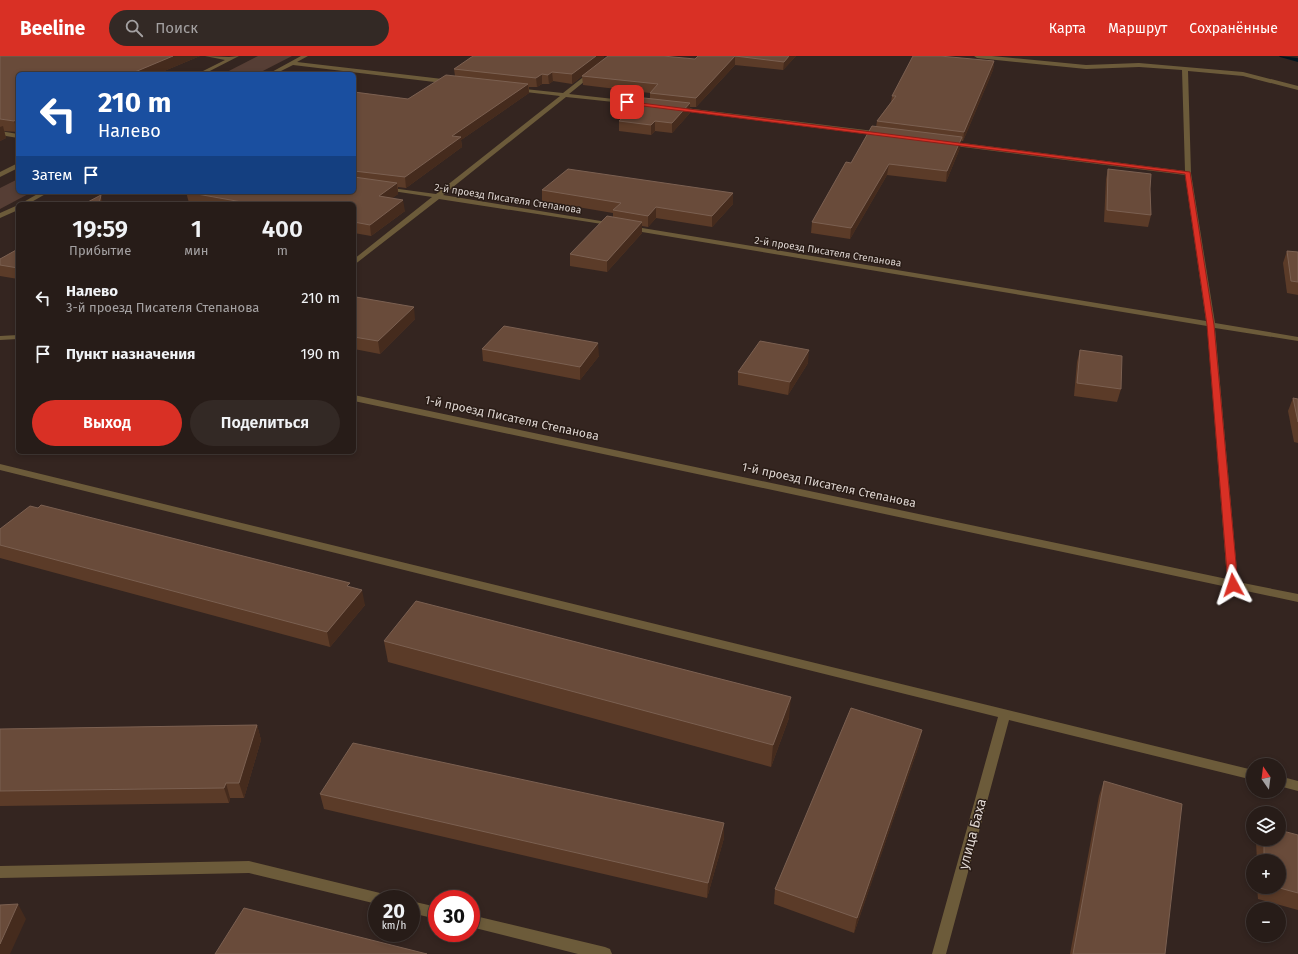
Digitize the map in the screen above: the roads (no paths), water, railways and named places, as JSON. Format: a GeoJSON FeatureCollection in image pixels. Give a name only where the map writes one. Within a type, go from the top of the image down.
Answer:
{"type":"FeatureCollection","features":[{"type":"Feature","properties":{"kind":"street"},"geometry":{"type":"LineString","coordinates":[[208,56],[230,59]]}},
{"type":"Feature","properties":{"kind":"street"},"geometry":{"type":"LineString","coordinates":[[204,72],[236,56]]}},
{"type":"Feature","properties":{"kind":"street"},"geometry":{"type":"LineString","coordinates":[[275,72],[305,56]]}},
{"type":"Feature","properties":{"kind":"street"},"geometry":{"type":"LineString","coordinates":[[356,261],[613,56]]}},
{"type":"Feature","properties":{"kind":"street"},"geometry":{"type":"LineString","coordinates":[[977,56],[1086,67],[1139,65],[1243,74],[1298,88]]}},
{"type":"Feature","properties":{"kind":"street"},"geometry":{"type":"LineString","coordinates":[[292,63],[456,82]]}},
{"type":"Feature","properties":{"kind":"street"},"geometry":{"type":"LineString","coordinates":[[1185,69],[1188,173],[1211,325],[1233,585]]}},
{"type":"Feature","properties":{"kind":"street"},"geometry":{"type":"LineString","coordinates":[[510,88],[659,106]]}},
{"type":"Feature","properties":{"kind":"street"},"geometry":{"type":"LineString","coordinates":[[667,107],[888,135]]}},
{"type":"Feature","properties":{"kind":"street"},"geometry":{"type":"LineString","coordinates":[[0,133],[16,136]]}},
{"type":"Feature","properties":{"kind":"street"},"geometry":{"type":"LineString","coordinates":[[943,142],[1188,173]]}},
{"type":"Feature","properties":{"kind":"street"},"geometry":{"type":"LineString","coordinates":[[0,175],[16,166]]}},
{"type":"Feature","properties":{"kind":"street","name":"2-й проезд Писателя Степанова"},"geometry":{"type":"LineString","coordinates":[[377,187],[1298,339]]}},
{"type":"Feature","properties":{"kind":"street"},"geometry":{"type":"LineString","coordinates":[[27,202],[42,194]]}},
{"type":"Feature","properties":{"kind":"street"},"geometry":{"type":"LineString","coordinates":[[0,216],[16,208]]}},
{"type":"Feature","properties":{"kind":"street"},"geometry":{"type":"LineString","coordinates":[[0,338],[16,338]]}},
{"type":"Feature","properties":{"kind":"street","name":"1-й проезд Писателя Степанова"},"geometry":{"type":"LineString","coordinates":[[356,398],[1298,598]]}},
{"type":"Feature","properties":{"kind":"street"},"geometry":{"type":"LineString","coordinates":[[0,467],[1246,773]]}},
{"type":"Feature","properties":{"kind":"street","name":"улица Баха"},"geometry":{"type":"LineString","coordinates":[[939,954],[1005,713]]}},
{"type":"Feature","properties":{"kind":"street"},"geometry":{"type":"LineString","coordinates":[[1286,783],[1298,786]]}},
{"type":"Feature","properties":{"kind":"street"},"geometry":{"type":"LineString","coordinates":[[0,872],[249,867],[368,896]]}},
{"type":"Feature","properties":{"kind":"street"},"geometry":{"type":"LineString","coordinates":[[480,923],[606,954]]}},
{"type":"Feature","properties":{"kind":"waterway"},"geometry":{"type":"LineString","coordinates":[[1282,56],[1298,60]]}}]}
